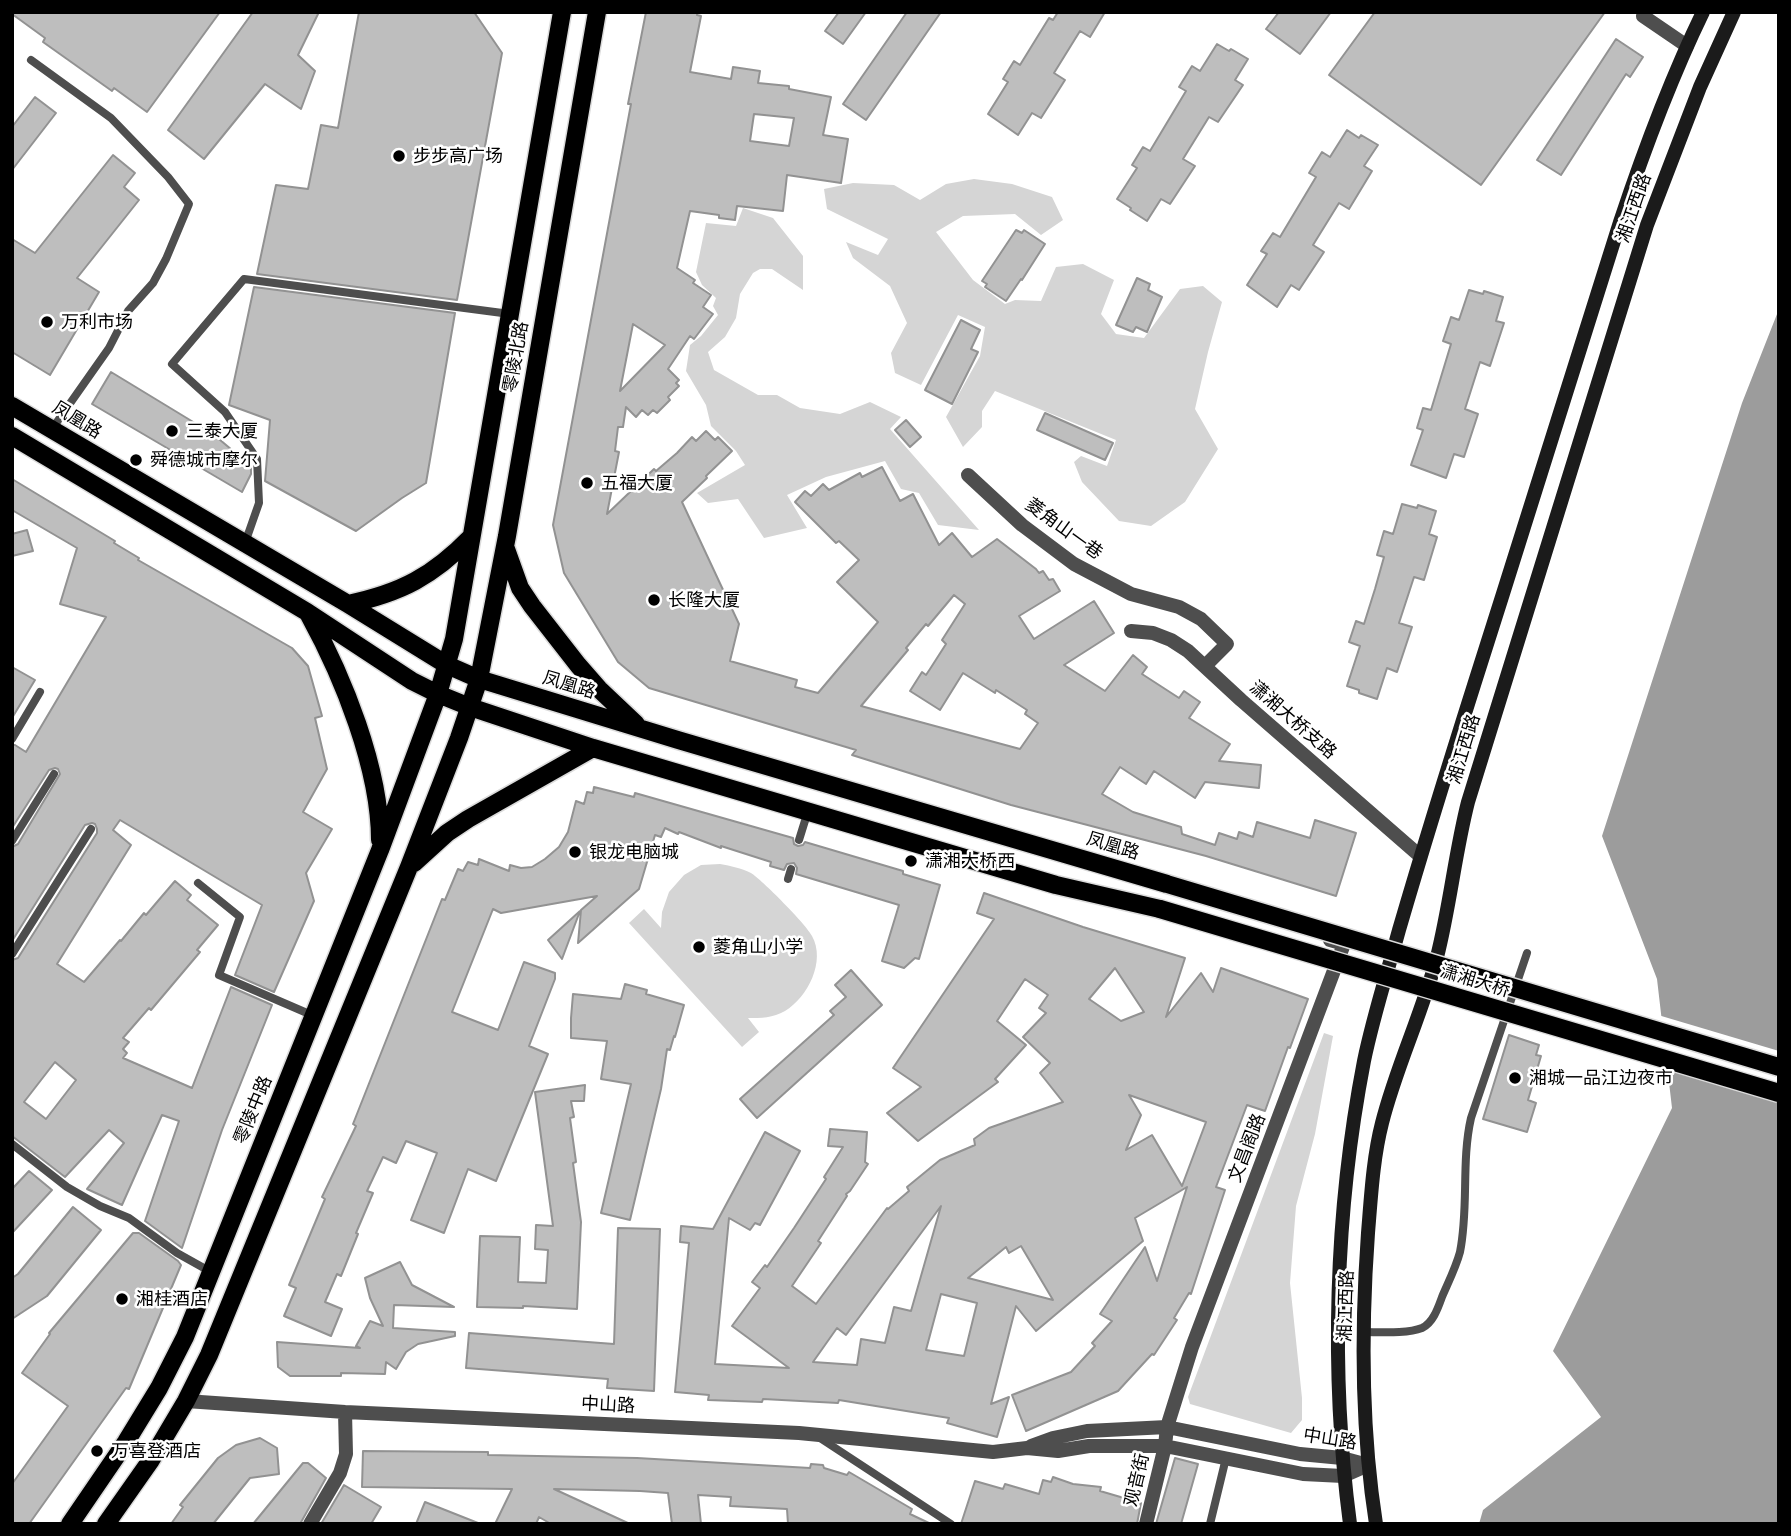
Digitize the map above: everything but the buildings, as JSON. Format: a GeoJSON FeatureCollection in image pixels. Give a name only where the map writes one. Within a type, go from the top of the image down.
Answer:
{"type":"FeatureCollection","features":[{"type":"Feature","properties":{"kind":"main road","name":"零陵北路"},"geometry":{"type":"LineString","coordinates":[[438,694],[454,639],[562,12]]}},
{"type":"Feature","properties":{"kind":"main road","name":"零陵北路"},"geometry":{"type":"LineString","coordinates":[[470,707],[479,679],[505,545],[597,12]]}},
{"type":"Feature","properties":{"kind":"main road","name":"湘江西路"},"geometry":{"type":"LineString","coordinates":[[1350,1524],[1343,1476],[1339,1400],[1339,1290],[1352,1135],[1364,1060],[1420,856],[1637,170],[1686,46],[1703,12]]}},
{"type":"Feature","properties":{"kind":"main road","name":"湘江西路"},"geometry":{"type":"LineString","coordinates":[[1376,1524],[1368,1465],[1363,1332],[1369,1214],[1381,1126],[1434,967],[1468,802],[1647,225],[1700,87],[1734,12]]}},
{"type":"Feature","properties":{"kind":"main road","name":"凤凰路"},"geometry":{"type":"LineString","coordinates":[[12,406],[447,665],[479,679],[1167,884]]}},
{"type":"Feature","properties":{"kind":"main road"},"geometry":{"type":"LineString","coordinates":[[12,436],[307,612],[412,681],[438,694],[593,748],[808,811]]}},
{"type":"Feature","properties":{"kind":"main road"},"geometry":{"type":"LineString","coordinates":[[348,604],[369,600],[414,583],[453,556],[471,537]]}},
{"type":"Feature","properties":{"kind":"main road"},"geometry":{"type":"LineString","coordinates":[[505,545],[520,588],[540,617],[600,689],[641,729]]}},
{"type":"Feature","properties":{"kind":"main road"},"geometry":{"type":"LineString","coordinates":[[307,612],[334,665],[365,750],[377,800],[380,850]]}},
{"type":"Feature","properties":{"kind":"main road","name":"零陵中路"},"geometry":{"type":"LineString","coordinates":[[70,1524],[126,1442],[186,1337],[380,850],[438,694]]}},
{"type":"Feature","properties":{"kind":"main road"},"geometry":{"type":"LineString","coordinates":[[106,1524],[151,1460],[186,1401],[219,1331],[409,867],[470,707]]}},
{"type":"Feature","properties":{"kind":"main road"},"geometry":{"type":"LineString","coordinates":[[409,867],[447,833],[468,819],[593,748]]}},
{"type":"Feature","properties":{"kind":"main road","name":"潇湘大桥"},"geometry":{"type":"LineString","coordinates":[[808,811],[1056,886],[1160,909],[1779,1093]]}},
{"type":"Feature","properties":{"kind":"main road","name":"潇湘大桥"},"geometry":{"type":"LineString","coordinates":[[1167,884],[1779,1067]]}},
{"type":"Feature","properties":{"kind":"street"},"geometry":{"type":"LineString","coordinates":[[1644,12],[1643,16],[1686,46]]}},
{"type":"Feature","properties":{"kind":"street","name":"菱角山一巷"},"geometry":{"type":"LineString","coordinates":[[968,475],[1022,525],[1074,564],[1131,594],[1179,607],[1201,619],[1227,644],[1205,666]]}},
{"type":"Feature","properties":{"kind":"street","name":"潇湘大桥支路"},"geometry":{"type":"LineString","coordinates":[[1131,631],[1153,633],[1188,651],[1420,856]]}},
{"type":"Feature","properties":{"kind":"street","name":"文昌阁路"},"geometry":{"type":"LineString","coordinates":[[1165,1446],[1167,1427],[1192,1347],[1344,944],[1265,922]]}},
{"type":"Feature","properties":{"kind":"street","name":"中山路"},"geometry":{"type":"LineString","coordinates":[[186,1401],[345,1412],[815,1434],[993,1452],[1027,1448],[1058,1451],[1088,1446],[1165,1446],[1303,1474],[1343,1476],[1368,1465]]}},
{"type":"Feature","properties":{"kind":"street"},"geometry":{"type":"LineString","coordinates":[[310,1524],[340,1473],[346,1454],[345,1412]]}},
{"type":"Feature","properties":{"kind":"street","name":"中山路"},"geometry":{"type":"LineString","coordinates":[[1027,1448],[1052,1438],[1087,1431],[1167,1427],[1368,1465]]}},
{"type":"Feature","properties":{"kind":"street","name":"观音街"},"geometry":{"type":"LineString","coordinates":[[1146,1524],[1165,1446]]}},
{"type":"Feature","properties":{"kind":"lane"},"geometry":{"type":"LineString","coordinates":[[31,60],[111,118],[168,177],[189,204],[153,283],[128,311],[109,348],[51,429]]}},
{"type":"Feature","properties":{"kind":"lane"},"geometry":{"type":"LineString","coordinates":[[244,543],[259,503],[257,459],[225,412],[172,364],[244,279],[510,314]]}},
{"type":"Feature","properties":{"kind":"lane"},"geometry":{"type":"LineString","coordinates":[[12,739],[40,692]]}},
{"type":"Feature","properties":{"kind":"lane"},"geometry":{"type":"LineString","coordinates":[[12,841],[54,774]]}},
{"type":"Feature","properties":{"kind":"lane"},"geometry":{"type":"LineString","coordinates":[[799,840],[808,811]]}},
{"type":"Feature","properties":{"kind":"lane"},"geometry":{"type":"LineString","coordinates":[[12,954],[91,829]]}},
{"type":"Feature","properties":{"kind":"lane"},"geometry":{"type":"LineString","coordinates":[[788,879],[791,869]]}},
{"type":"Feature","properties":{"kind":"lane"},"geometry":{"type":"LineString","coordinates":[[198,883],[240,917],[219,975],[314,1016]]}},
{"type":"Feature","properties":{"kind":"lane"},"geometry":{"type":"LineString","coordinates":[[1363,1332],[1412,1331],[1425,1327],[1434,1317],[1459,1254],[1467,1138],[1471,1118],[1527,953]]}},
{"type":"Feature","properties":{"kind":"lane"},"geometry":{"type":"LineString","coordinates":[[12,1144],[67,1187],[100,1206],[129,1218],[177,1253],[211,1272]]}},
{"type":"Feature","properties":{"kind":"lane"},"geometry":{"type":"LineString","coordinates":[[815,1434],[951,1524]]}},
{"type":"Feature","properties":{"kind":"lane"},"geometry":{"type":"LineString","coordinates":[[1210,1524],[1226,1458]]}},
{"type":"Feature","properties":{"kind":"shaded area"},"geometry":{"type":"Polygon","coordinates":[[[974,179],[1012,184],[1052,197],[1063,220],[1041,235],[1015,214],[963,216],[936,232],[973,280],[1005,304],[1015,300],[1041,301],[1056,267],[1083,264],[1114,280],[1101,314],[1116,334],[1144,338],[1180,289],[1203,286],[1222,302],[1195,409],[1218,449],[1185,502],[1151,526],[1119,521],[1082,482],[1074,462],[1081,456],[1107,466],[1116,440],[995,391],[982,411],[982,427],[963,447],[946,417],[980,356],[985,327],[958,315],[921,385],[895,373],[891,353],[907,323],[890,286],[853,258],[846,242],[878,255],[888,239],[827,209],[824,189],[853,183],[894,185],[920,200],[946,184],[974,179]]]}},
{"type":"Feature","properties":{"kind":"shaded area"},"geometry":{"type":"Polygon","coordinates":[[[743,208],[773,218],[803,256],[803,290],[772,269],[760,269],[753,273],[740,294],[736,318],[725,337],[708,352],[714,370],[758,395],[777,395],[800,408],[840,414],[870,402],[901,417],[890,429],[979,530],[938,525],[919,493],[901,489],[885,461],[826,477],[787,495],[807,528],[764,538],[738,499],[708,503],[697,493],[745,465],[736,451],[711,426],[706,405],[686,371],[690,345],[718,315],[713,306],[716,298],[702,285],[696,272],[706,223],[736,226],[743,208]]]}},
{"type":"Feature","properties":{"kind":"shaded area"},"geometry":{"type":"Polygon","coordinates":[[[1779,309],[1779,1524],[1479,1524],[1483,1510],[1601,1417],[1553,1351],[1672,1108],[1657,979],[1602,836],[1742,403],[1779,309]]]}},
{"type":"Feature","properties":{"kind":"shaded area"},"geometry":{"type":"Polygon","coordinates":[[[720,864],[743,870],[756,877],[802,922],[816,946],[816,967],[801,997],[780,1013],[748,1018],[759,1032],[742,1047],[629,923],[644,909],[661,928],[662,912],[669,892],[684,875],[701,865],[720,864]]]}},
{"type":"Feature","properties":{"kind":"shaded area"},"geometry":{"type":"Polygon","coordinates":[[[1324,1033],[1333,1036],[1315,1134],[1296,1206],[1290,1283],[1302,1420],[1291,1433],[1190,1404],[1188,1397],[1324,1033]]]}},
{"type":"Feature","properties":{"kind":"pier"},"geometry":{"type":"Polygon","coordinates":[[[1658,1015],[1779,1051],[1779,1103],[1664,1068],[1658,1015]]]}},
{"type":"Feature","properties":{"kind":"place","name":"步步高广场"},"geometry":{"type":"Point","coordinates":[399,156]}},
{"type":"Feature","properties":{"kind":"place","name":"万利市场"},"geometry":{"type":"Point","coordinates":[47,322]}},
{"type":"Feature","properties":{"kind":"place","name":"三泰大厦"},"geometry":{"type":"Point","coordinates":[172,431]}},
{"type":"Feature","properties":{"kind":"place","name":"舜德城市摩尔"},"geometry":{"type":"Point","coordinates":[136,460]}},
{"type":"Feature","properties":{"kind":"place","name":"五福大厦"},"geometry":{"type":"Point","coordinates":[587,483]}},
{"type":"Feature","properties":{"kind":"place","name":"长隆大厦"},"geometry":{"type":"Point","coordinates":[654,600]}},
{"type":"Feature","properties":{"kind":"place","name":"银龙电脑城"},"geometry":{"type":"Point","coordinates":[575,852]}},
{"type":"Feature","properties":{"kind":"place","name":"潇湘大桥西"},"geometry":{"type":"Point","coordinates":[911,861]}},
{"type":"Feature","properties":{"kind":"place","name":"菱角山小学"},"geometry":{"type":"Point","coordinates":[699,947]}},
{"type":"Feature","properties":{"kind":"place","name":"湘城一品江边夜市"},"geometry":{"type":"Point","coordinates":[1515,1078]}},
{"type":"Feature","properties":{"kind":"place","name":"湘桂酒店"},"geometry":{"type":"Point","coordinates":[122,1299]}},
{"type":"Feature","properties":{"kind":"place","name":"万喜登酒店"},"geometry":{"type":"Point","coordinates":[97,1451]}}]}
